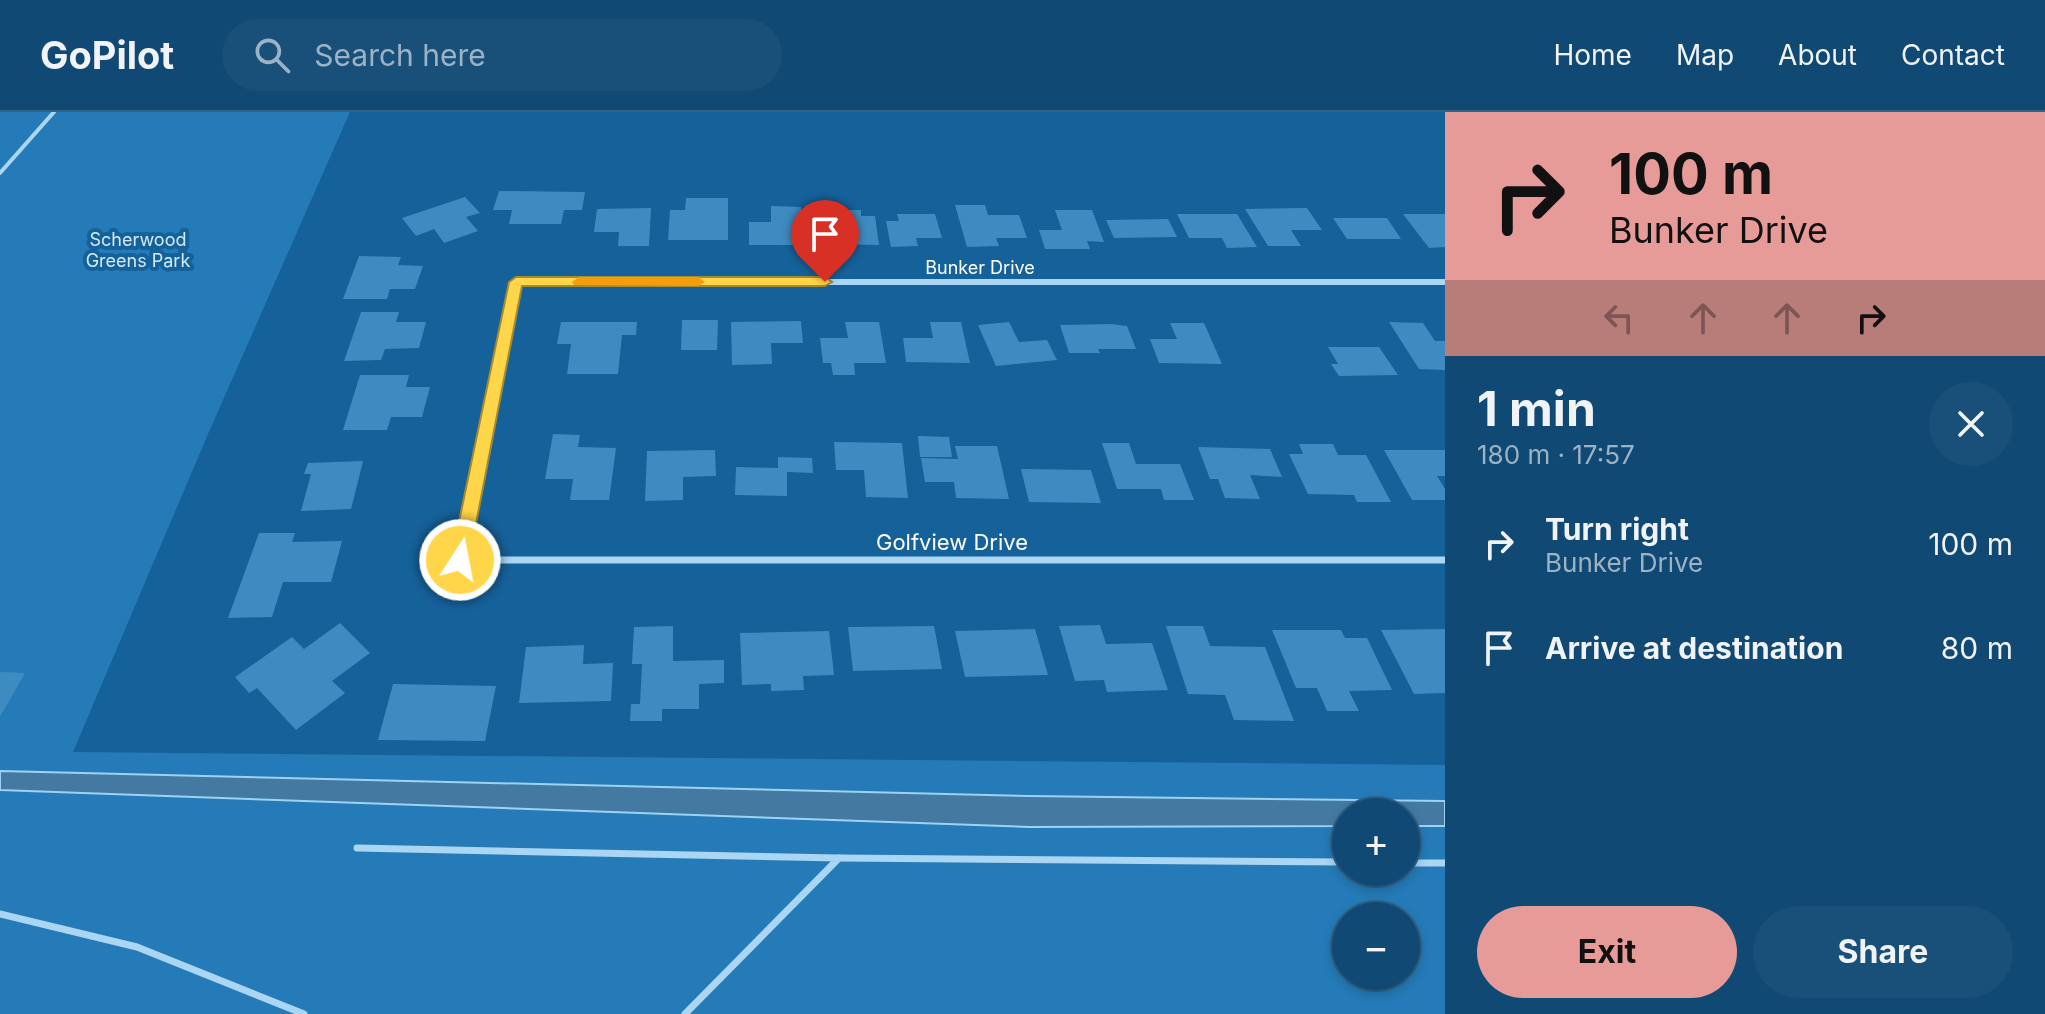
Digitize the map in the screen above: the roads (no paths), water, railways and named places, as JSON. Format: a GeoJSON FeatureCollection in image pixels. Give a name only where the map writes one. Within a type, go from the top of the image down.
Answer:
{"type":"FeatureCollection","features":[{"type":"Feature","properties":{"kind":"street","name":"Bunker Drive"},"geometry":{"type":"LineString","coordinates":[[460,560],[516,282],[1445,282]]}},
{"type":"Feature","properties":{"kind":"street","name":"Golfview Drive"},"geometry":{"type":"LineString","coordinates":[[460,560],[1445,560]]}},
{"type":"Feature","properties":{"kind":"lane"},"geometry":{"type":"LineString","coordinates":[[0,173],[54,112]]}},
{"type":"Feature","properties":{"kind":"lane"},"geometry":{"type":"LineString","coordinates":[[357,848],[839,858],[1332,862]]}},
{"type":"Feature","properties":{"kind":"lane"},"geometry":{"type":"LineString","coordinates":[[685,1014],[839,858]]}},
{"type":"Feature","properties":{"kind":"lane"},"geometry":{"type":"LineString","coordinates":[[1420,863],[1445,863]]}},
{"type":"Feature","properties":{"kind":"lane"},"geometry":{"type":"LineString","coordinates":[[0,914],[137,947],[304,1014]]}},
{"type":"Feature","properties":{"kind":"park label","name":"Scherwood Greens Park"},"geometry":{"type":"Point","coordinates":[138,250]}}]}
